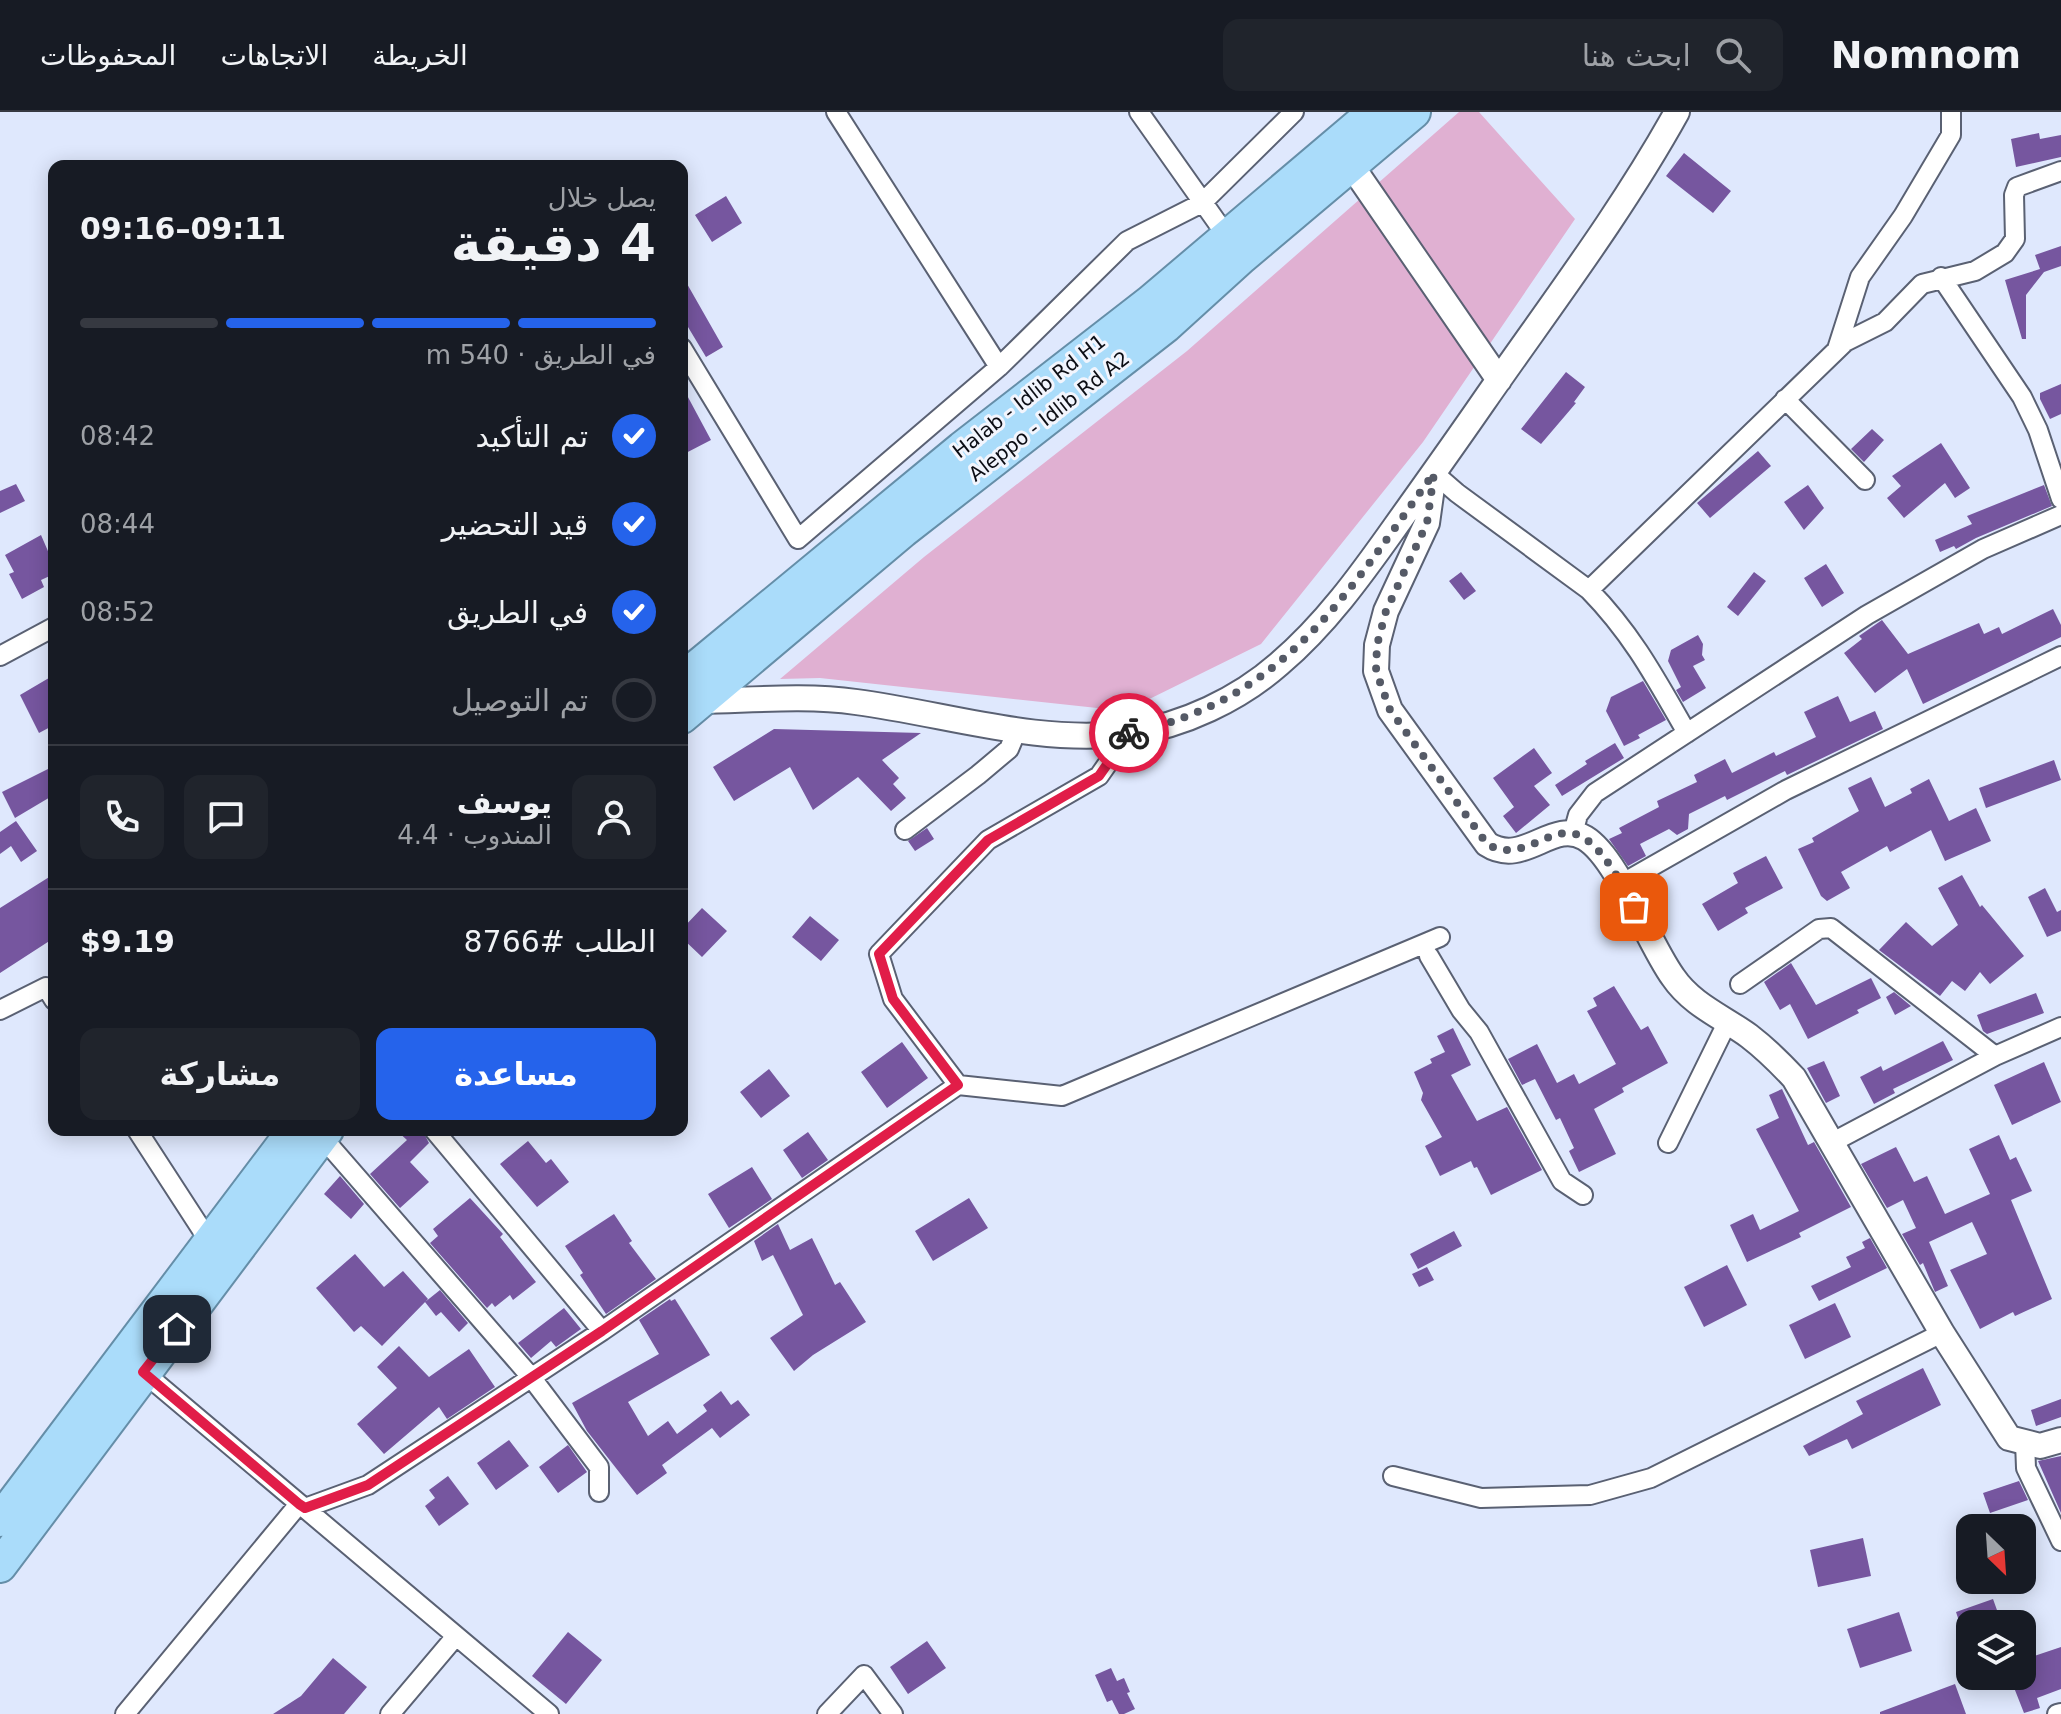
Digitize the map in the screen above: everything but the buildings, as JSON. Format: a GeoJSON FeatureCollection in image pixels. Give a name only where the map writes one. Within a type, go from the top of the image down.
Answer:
{"type":"FeatureCollection","features":[{"type":"Feature","properties":{"kind":"highway","name":"Halab - Idlib Rd H1"},"geometry":{"type":"LineString","coordinates":[[689,699],[962,448],[1150,302],[1374,112]]}},
{"type":"Feature","properties":{"kind":"highway","name":"Aleppo - Idlib Rd A2"},"geometry":{"type":"LineString","coordinates":[[689,699],[1166,326],[1414,112]]}},
{"type":"Feature","properties":{"kind":"highway"},"geometry":{"type":"LineString","coordinates":[[0,1520],[209,1241],[310,1136]]}},
{"type":"Feature","properties":{"kind":"highway"},"geometry":{"type":"LineString","coordinates":[[0,1566],[311,1136]]}},
{"type":"Feature","properties":{"kind":"street"},"geometry":{"type":"LineString","coordinates":[[836,112],[999,367]]}},
{"type":"Feature","properties":{"kind":"street"},"geometry":{"type":"LineString","coordinates":[[1139,112],[1226,235]]}},
{"type":"Feature","properties":{"kind":"street"},"geometry":{"type":"LineString","coordinates":[[688,358],[798,539],[999,367],[1127,241],[1202,203],[1294,112]]}},
{"type":"Feature","properties":{"kind":"street"},"geometry":{"type":"LineString","coordinates":[[689,699],[852,701],[1017,730],[1064,735],[1129,733],[1157,727],[1222,702],[1279,664],[1306,638],[1364,570],[1620,204],[1677,112]]}},
{"type":"Feature","properties":{"kind":"street"},"geometry":{"type":"LineString","coordinates":[[1837,349],[1860,277],[1903,216],[1951,135],[1951,112]]}},
{"type":"Feature","properties":{"kind":"street"},"geometry":{"type":"LineString","coordinates":[[1351,165],[1499,380]]}},
{"type":"Feature","properties":{"kind":"street"},"geometry":{"type":"LineString","coordinates":[[1589,590],[1845,342],[1885,322],[1922,284],[1975,271],[2005,253],[2015,239],[2014,195],[2017,187],[2061,171]]}},
{"type":"Feature","properties":{"kind":"street"},"geometry":{"type":"LineString","coordinates":[[1941,277],[2022,397],[2038,430],[2061,499]]}},
{"type":"Feature","properties":{"kind":"street"},"geometry":{"type":"LineString","coordinates":[[1785,399],[1865,480]]}},
{"type":"Feature","properties":{"kind":"street"},"geometry":{"type":"LineString","coordinates":[[1434,473],[1589,590],[1640,649],[1687,733]]}},
{"type":"Feature","properties":{"kind":"street"},"geometry":{"type":"LineString","coordinates":[[1434,473],[1427,523],[1386,611],[1377,645],[1376,671],[1390,710],[1487,844],[1495,849],[1517,851],[1560,834],[1573,833],[1586,838],[1600,853],[1621,884],[1673,978],[1709,1012],[1775,1057],[1794,1078],[1942,1333],[2009,1438],[2040,1446],[2061,1440]]}},
{"type":"Feature","properties":{"kind":"street"},"geometry":{"type":"LineString","coordinates":[[1573,833],[1578,815],[1595,793],[1867,615],[1983,549],[2061,515]]}},
{"type":"Feature","properties":{"kind":"street"},"geometry":{"type":"LineString","coordinates":[[0,656],[48,630]]}},
{"type":"Feature","properties":{"kind":"street"},"geometry":{"type":"LineString","coordinates":[[1621,884],[1786,790],[2061,656]]}},
{"type":"Feature","properties":{"kind":"street"},"geometry":{"type":"LineString","coordinates":[[905,830],[1009,749],[1017,730]]}},
{"type":"Feature","properties":{"kind":"street"},"geometry":{"type":"LineString","coordinates":[[958,1085],[893,999],[879,954],[988,840],[1099,776],[1129,733]]}},
{"type":"Feature","properties":{"kind":"street"},"geometry":{"type":"LineString","coordinates":[[1740,984],[1819,929],[1831,928],[1995,1056]]}},
{"type":"Feature","properties":{"kind":"street"},"geometry":{"type":"LineString","coordinates":[[125,1714],[302,1506],[368,1485],[602,1331],[958,1085],[1062,1096],[1440,937]]}},
{"type":"Feature","properties":{"kind":"street"},"geometry":{"type":"LineString","coordinates":[[1429,956],[1461,1010],[1479,1032],[1562,1181],[1583,1195]]}},
{"type":"Feature","properties":{"kind":"street"},"geometry":{"type":"LineString","coordinates":[[0,1010],[48,990]]}},
{"type":"Feature","properties":{"kind":"street"},"geometry":{"type":"LineString","coordinates":[[1668,1143],[1727,1023]]}},
{"type":"Feature","properties":{"kind":"street"},"geometry":{"type":"LineString","coordinates":[[1831,1143],[1995,1056],[2061,1027]]}},
{"type":"Feature","properties":{"kind":"street"},"geometry":{"type":"LineString","coordinates":[[141,1136],[209,1241]]}},
{"type":"Feature","properties":{"kind":"street"},"geometry":{"type":"LineString","coordinates":[[318,1136],[531,1377],[599,1467],[599,1492]]}},
{"type":"Feature","properties":{"kind":"street"},"geometry":{"type":"LineString","coordinates":[[439,1136],[602,1331]]}},
{"type":"Feature","properties":{"kind":"street"},"geometry":{"type":"LineString","coordinates":[[1393,1476],[1481,1498],[1590,1495],[1651,1478],[1942,1333]]}},
{"type":"Feature","properties":{"kind":"street"},"geometry":{"type":"LineString","coordinates":[[143,1372],[549,1714]]}},
{"type":"Feature","properties":{"kind":"street"},"geometry":{"type":"LineString","coordinates":[[2025,1442],[2026,1468],[2061,1541]]}},
{"type":"Feature","properties":{"kind":"street"},"geometry":{"type":"LineString","coordinates":[[390,1714],[456,1636]]}},
{"type":"Feature","properties":{"kind":"street"},"geometry":{"type":"LineString","coordinates":[[827,1714],[864,1675],[893,1714]]}},
{"type":"Feature","properties":{"kind":"shaded area"},"geometry":{"type":"Polygon","coordinates":[[[1459,112],[1479,112],[1575,219],[1423,442],[1261,644],[1125,711],[820,678],[780,679],[924,557],[1187,351],[1459,112]]]}},
{"type":"Feature","properties":{"kind":"way so far"},"geometry":{"type":"LineString","coordinates":[[1129,733],[1187,717],[1222,702],[1279,664],[1306,638],[1364,570],[1434,473],[1427,523],[1386,611],[1377,645],[1376,671],[1390,710],[1487,844],[1506,852],[1517,851],[1560,834],[1573,833],[1586,838],[1600,853],[1634,907]]}},
{"type":"Feature","properties":{"kind":"route"},"geometry":{"type":"LineString","coordinates":[[177,1329],[143,1372],[299,1504],[305,1508],[368,1485],[602,1331],[958,1085],[893,999],[879,954],[988,840],[1099,776],[1129,733]]}}]}
